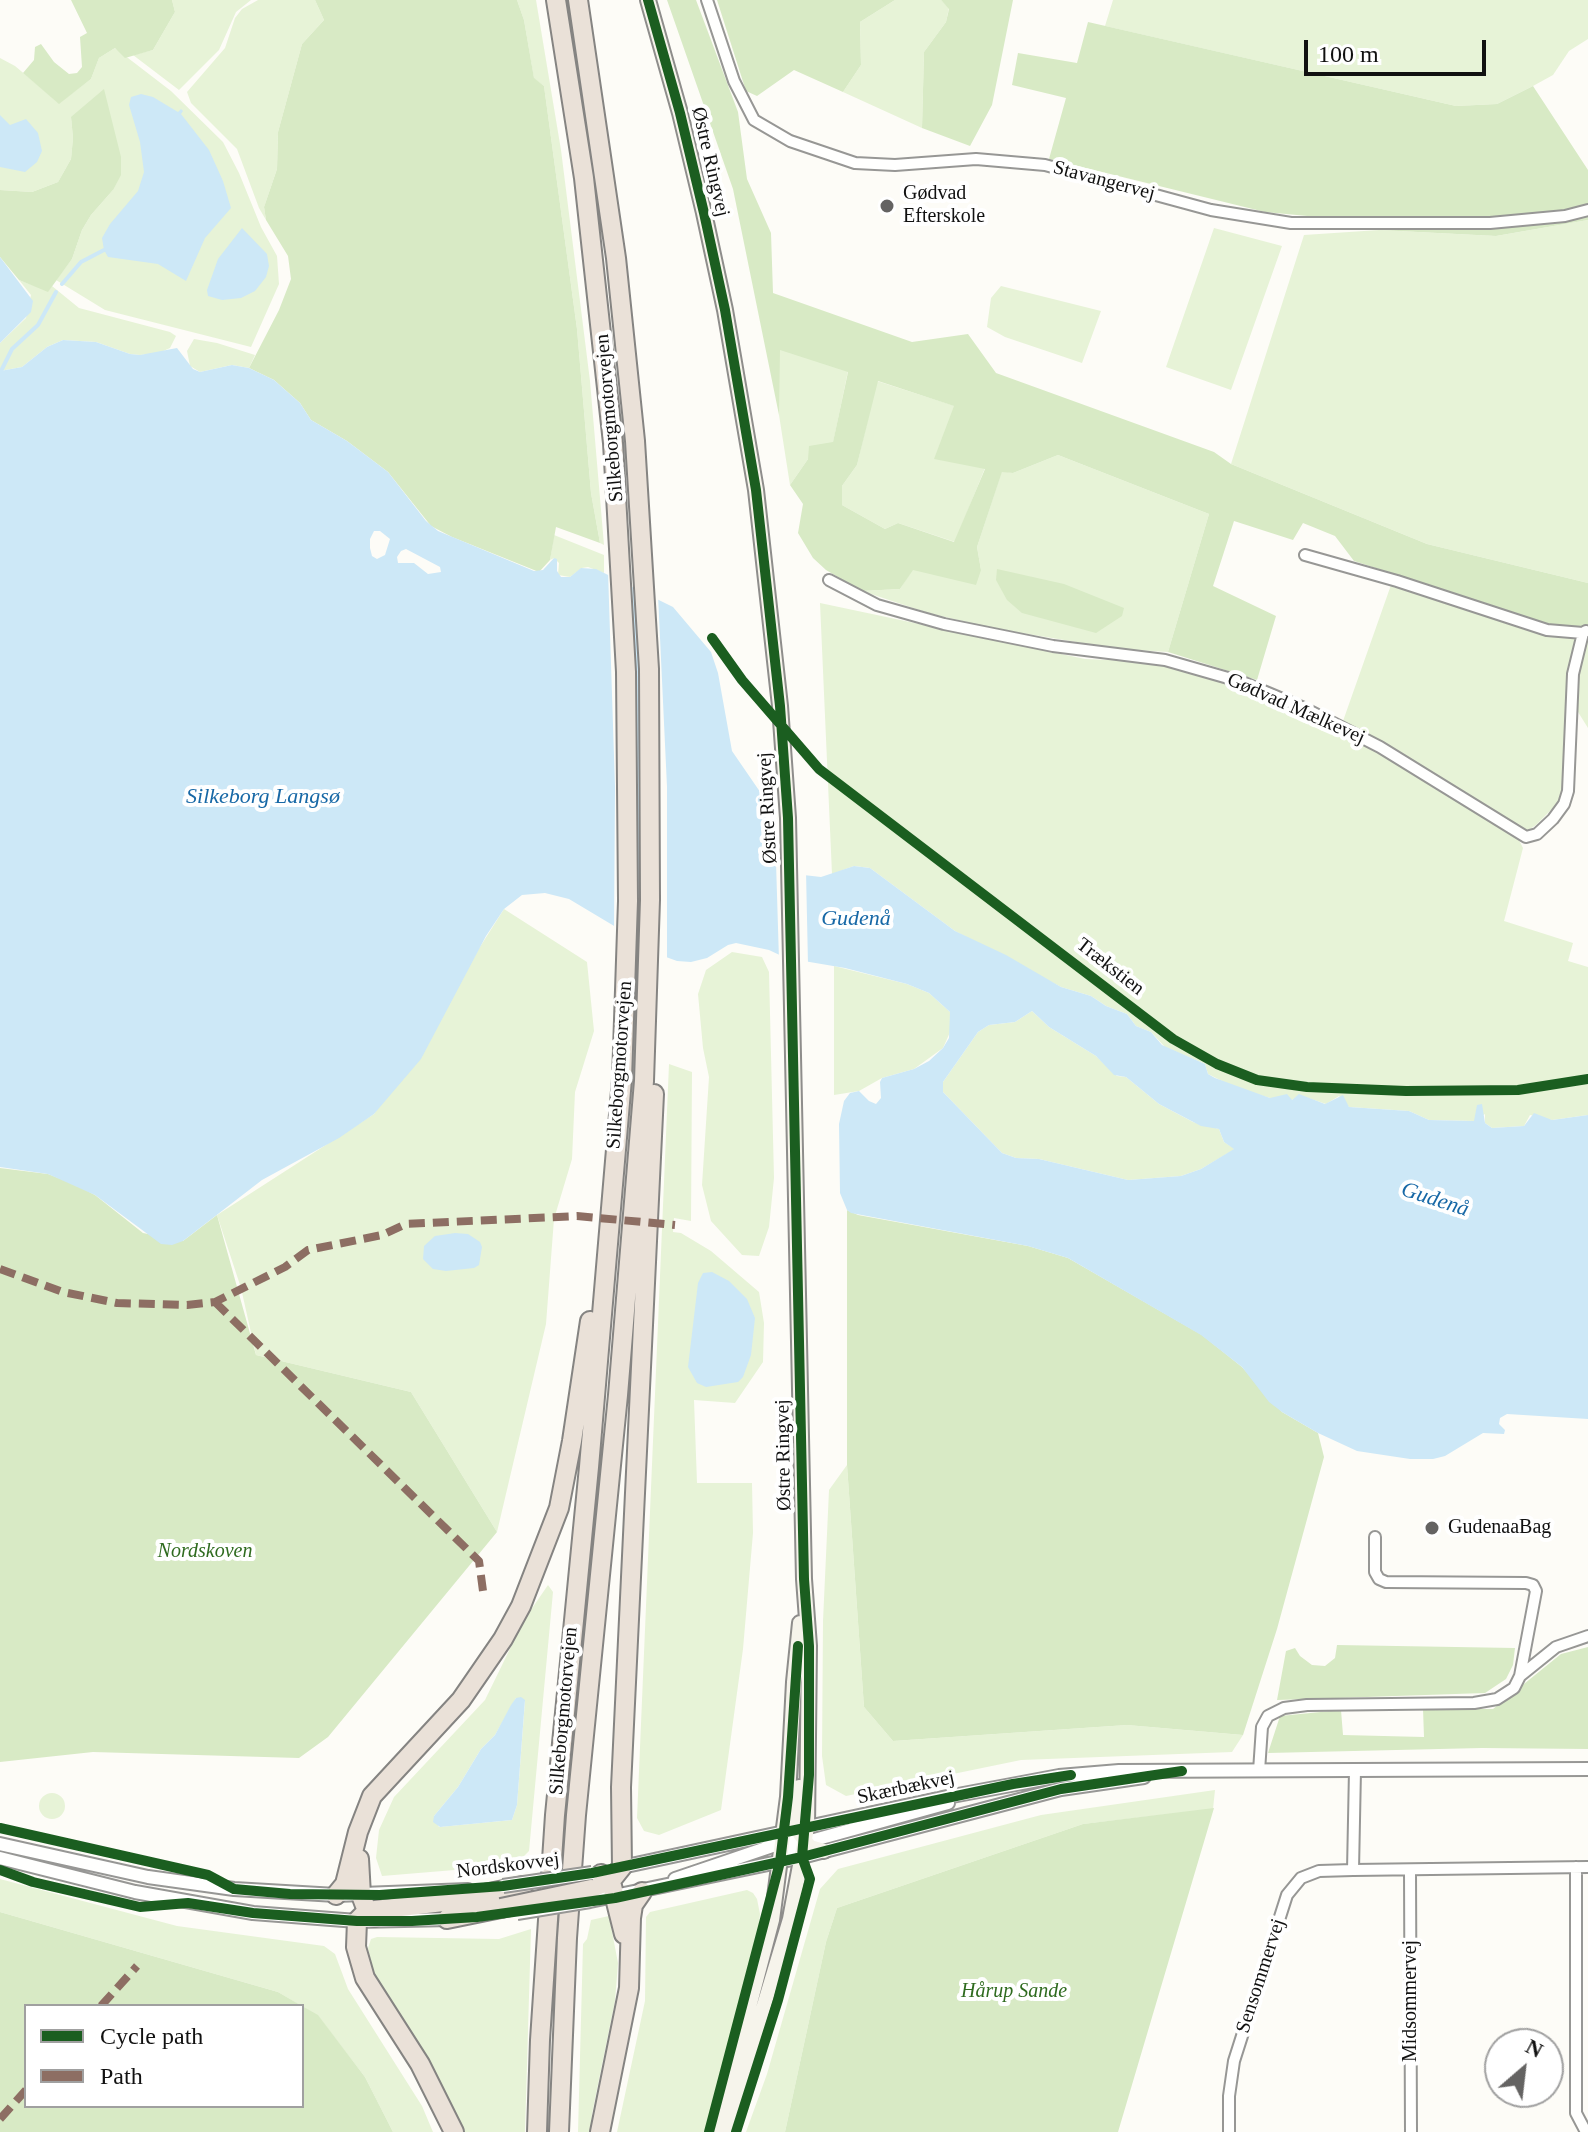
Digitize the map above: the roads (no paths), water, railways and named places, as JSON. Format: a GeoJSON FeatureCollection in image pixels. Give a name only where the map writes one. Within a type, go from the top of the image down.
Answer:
{"type":"FeatureCollection","features":[{"type":"Feature","properties":{"kind":"highway","name":"Silkeborgmotorvejen"},"geometry":{"type":"LineString","coordinates":[[537,2132],[555,1815],[622,1079],[629,787],[626,657],[613,443],[584,178],[556,0]]}},
{"type":"Feature","properties":{"kind":"highway","name":"Silkeborgmotorvejen"},"geometry":{"type":"LineString","coordinates":[[559,2132],[567,1938],[576,1815],[657,1031],[650,900],[649,669],[635,441],[611,217],[578,0]]}},
{"type":"Feature","properties":{"kind":"highway"},"geometry":{"type":"LineString","coordinates":[[630,1956],[602,1883],[621,1772],[650,1081]]}},
{"type":"Feature","properties":{"kind":"highway"},"geometry":{"type":"LineString","coordinates":[[336,1895],[345,1884],[358,1832],[372,1796],[461,1700],[503,1639],[536,1573],[559,1508],[572,1441],[617,1128]]}},
{"type":"Feature","properties":{"kind":"highway"},"geometry":{"type":"LineString","coordinates":[[358,1832],[367,1912],[356,1947],[365,1978],[420,2064],[454,2132]]}},
{"type":"Feature","properties":{"kind":"highway"},"geometry":{"type":"LineString","coordinates":[[447,1919],[503,1900],[548,1879]]}},
{"type":"Feature","properties":{"kind":"highway"},"geometry":{"type":"LineString","coordinates":[[367,1912],[451,1901],[503,1900],[602,1883]]}},
{"type":"Feature","properties":{"kind":"highway"},"geometry":{"type":"LineString","coordinates":[[600,2132],[629,1988],[633,1905],[642,1892]]}},
{"type":"Feature","properties":{"kind":"main road","name":"Østre Ringvej"},"geometry":{"type":"LineString","coordinates":[[648,0],[680,113],[725,310],[756,490],[780,706],[788,818],[804,1579],[809,1646],[793,1843]]}},
{"type":"Feature","properties":{"kind":"main road","name":"Østre Ringvej"},"geometry":{"type":"LineString","coordinates":[[793,1843],[794,1682],[804,1579]]}},
{"type":"Feature","properties":{"kind":"main road"},"geometry":{"type":"LineString","coordinates":[[793,1843],[824,1851]]}},
{"type":"Feature","properties":{"kind":"main road"},"geometry":{"type":"LineString","coordinates":[[726,2132],[762,2007],[764,1986],[782,1917],[793,1843]]}},
{"type":"Feature","properties":{"kind":"main road"},"geometry":{"type":"LineString","coordinates":[[716,2132],[793,1843]]}},
{"type":"Feature","properties":{"kind":"street","name":"Stavangervej"},"geometry":{"type":"LineString","coordinates":[[707,0],[734,81],[754,120],[790,141],[855,163],[895,165],[976,159],[1045,165],[1211,210],[1291,223],[1490,223],[1565,216],[1588,210]]}},
{"type":"Feature","properties":{"kind":"street","name":"Gødvad Mælkevej"},"geometry":{"type":"LineString","coordinates":[[829,580],[877,605],[944,624],[1053,646],[1165,660],[1242,682],[1304,708],[1380,747],[1526,837],[1537,834],[1564,804],[1568,791],[1573,674],[1586,631],[1547,630],[1305,555]]}},
{"type":"Feature","properties":{"kind":"street"},"geometry":{"type":"LineString","coordinates":[[1259,1771],[1262,1727],[1268,1716],[1284,1708],[1474,1703],[1497,1699],[1514,1688],[1520,1676],[1536,1591],[1533,1585],[1386,1582],[1379,1579],[1375,1572],[1375,1537]]}},
{"type":"Feature","properties":{"kind":"street"},"geometry":{"type":"LineString","coordinates":[[1520,1676],[1556,1647],[1588,1636]]}},
{"type":"Feature","properties":{"kind":"street","name":"Skærbækvej"},"geometry":{"type":"LineString","coordinates":[[793,1843],[925,1811],[984,1790],[1059,1776],[1119,1771],[1588,1769]]}},
{"type":"Feature","properties":{"kind":"street"},"geometry":{"type":"LineString","coordinates":[[1353,1870],[1355,1770]]}},
{"type":"Feature","properties":{"kind":"street","name":"Skærbækvej"},"geometry":{"type":"LineString","coordinates":[[824,1851],[1061,1789],[1182,1771]]}},
{"type":"Feature","properties":{"kind":"street","name":"Nordskovvej"},"geometry":{"type":"LineString","coordinates":[[602,1883],[793,1843]]}},
{"type":"Feature","properties":{"kind":"street","name":"Nordskovvej"},"geometry":{"type":"LineString","coordinates":[[548,1879],[602,1883],[642,1892],[793,1843]]}},
{"type":"Feature","properties":{"kind":"street"},"geometry":{"type":"LineString","coordinates":[[642,1892],[693,1872],[793,1843]]}},
{"type":"Feature","properties":{"kind":"street"},"geometry":{"type":"LineString","coordinates":[[0,1844],[148,1877],[234,1889],[336,1895],[367,1912]]}},
{"type":"Feature","properties":{"kind":"street"},"geometry":{"type":"LineString","coordinates":[[0,1858],[188,1903],[253,1913],[367,1912],[447,1919]]}},
{"type":"Feature","properties":{"kind":"street"},"geometry":{"type":"LineString","coordinates":[[1582,1867],[1582,2068],[1576,2113],[1586,2132]]}},
{"type":"Feature","properties":{"kind":"street","name":"Sensommervej"},"geometry":{"type":"LineString","coordinates":[[1229,2132],[1229,2096],[1234,2061],[1287,1895],[1301,1878],[1319,1871],[1582,1867]]}},
{"type":"Feature","properties":{"kind":"street","name":"Midsommervej"},"geometry":{"type":"LineString","coordinates":[[1410,1870],[1411,2132]]}},
{"type":"Feature","properties":{"kind":"water"},"geometry":{"type":"Polygon","coordinates":[[[141,94],[153,97],[178,112],[183,111],[181,114],[209,150],[231,208],[205,238],[186,281],[158,264],[108,257],[104,250],[102,238],[138,191],[144,172],[140,142],[129,105],[131,97],[141,94]]]}},
{"type":"Feature","properties":{"kind":"water"},"geometry":{"type":"Polygon","coordinates":[[[0,115],[10,125],[26,119],[38,133],[42,151],[37,162],[25,172],[0,167],[0,115]]]}},
{"type":"Feature","properties":{"kind":"water"},"geometry":{"type":"Polygon","coordinates":[[[242,228],[267,254],[269,266],[266,277],[255,291],[241,298],[222,300],[208,296],[207,290],[218,259],[242,228]]]}},
{"type":"Feature","properties":{"kind":"water"},"geometry":{"type":"Polygon","coordinates":[[[0,257],[33,301],[31,312],[0,343],[0,257]]]}},
{"type":"Feature","properties":{"kind":"water","name":"Silkeborg Langsø"},"geometry":{"type":"Polygon","coordinates":[[[63,340],[96,342],[140,355],[177,348],[193,369],[200,372],[232,365],[249,368],[274,380],[300,403],[311,420],[347,441],[388,472],[426,521],[438,531],[534,571],[543,570],[554,558],[557,559],[557,571],[561,577],[570,577],[581,568],[596,569],[673,607],[711,652],[718,673],[732,751],[767,802],[765,831],[769,862],[786,873],[821,877],[854,866],[870,868],[955,931],[1006,955],[1061,987],[1091,996],[1127,1014],[1136,1026],[1151,1032],[1162,1045],[1205,1064],[1208,1074],[1215,1078],[1270,1098],[1287,1094],[1292,1100],[1299,1094],[1325,1104],[1343,1095],[1349,1107],[1409,1111],[1429,1120],[1474,1121],[1477,1105],[1482,1104],[1485,1123],[1492,1128],[1524,1126],[1534,1113],[1552,1120],[1588,1115],[1588,1419],[1507,1414],[1500,1418],[1499,1424],[1505,1430],[1504,1434],[1483,1433],[1445,1456],[1433,1459],[1410,1459],[1357,1451],[1282,1412],[1269,1402],[1242,1367],[1201,1335],[1068,1258],[1028,1246],[851,1213],[840,1193],[839,1124],[844,1101],[850,1093],[859,1091],[876,1104],[881,1098],[882,1078],[914,1069],[929,1061],[949,1038],[950,1012],[929,993],[907,984],[845,968],[786,958],[769,950],[736,943],[707,958],[677,961],[569,899],[545,893],[522,895],[504,909],[486,936],[421,1059],[374,1114],[339,1138],[262,1180],[183,1241],[172,1245],[161,1244],[95,1195],[48,1174],[0,1167],[0,371],[22,367],[47,347],[63,340]],[[374,531],[370,548],[372,556],[377,559],[385,555],[390,539],[380,531],[374,531]],[[406,549],[397,557],[398,563],[414,563],[428,574],[441,572],[440,567],[406,549]],[[1032,1011],[1015,1022],[989,1025],[978,1032],[943,1082],[943,1092],[1002,1153],[1128,1180],[1181,1176],[1201,1169],[1234,1149],[1224,1142],[1219,1129],[1201,1126],[1159,1104],[1126,1077],[1114,1075],[1096,1056],[1049,1027],[1032,1011]]]}},
{"type":"Feature","properties":{"kind":"water"},"geometry":{"type":"Polygon","coordinates":[[[468,1234],[480,1242],[479,1265],[446,1271],[433,1269],[423,1259],[424,1246],[435,1236],[468,1234]]]}},
{"type":"Feature","properties":{"kind":"water"},"geometry":{"type":"Polygon","coordinates":[[[712,1272],[729,1281],[747,1299],[755,1318],[751,1355],[743,1377],[738,1382],[706,1387],[697,1383],[688,1367],[698,1283],[703,1273],[712,1272]]]}},
{"type":"Feature","properties":{"kind":"water"},"geometry":{"type":"Polygon","coordinates":[[[516,1698],[525,1700],[517,1805],[512,1820],[440,1827],[433,1822],[434,1816],[458,1787],[481,1749],[495,1735],[516,1698]]]}},
{"type":"Feature","properties":{"kind":"waterway"},"geometry":{"type":"LineString","coordinates":[[62,284],[81,262],[104,250]]}},
{"type":"Feature","properties":{"kind":"waterway"},"geometry":{"type":"LineString","coordinates":[[1,371],[12,349],[38,325],[56,292]]}},
{"type":"Feature","properties":{"kind":"place","name":"Gødvad Efterskole"},"geometry":{"type":"Point","coordinates":[887,206]}},
{"type":"Feature","properties":{"kind":"place","name":"GudenaaBag"},"geometry":{"type":"Point","coordinates":[1432,1528]}},
{"type":"Feature","properties":{"kind":"water label","name":"Gudenå"},"geometry":{"type":"Point","coordinates":[856,919]}},
{"type":"Feature","properties":{"kind":"water label","name":"Gudenå"},"geometry":{"type":"Point","coordinates":[1435,1200]}},
{"type":"Feature","properties":{"kind":"park label","name":"Nordskoven"},"geometry":{"type":"Point","coordinates":[205,1552]}},
{"type":"Feature","properties":{"kind":"park label","name":"Hårup Sande"},"geometry":{"type":"Point","coordinates":[1014,1992]}}]}
